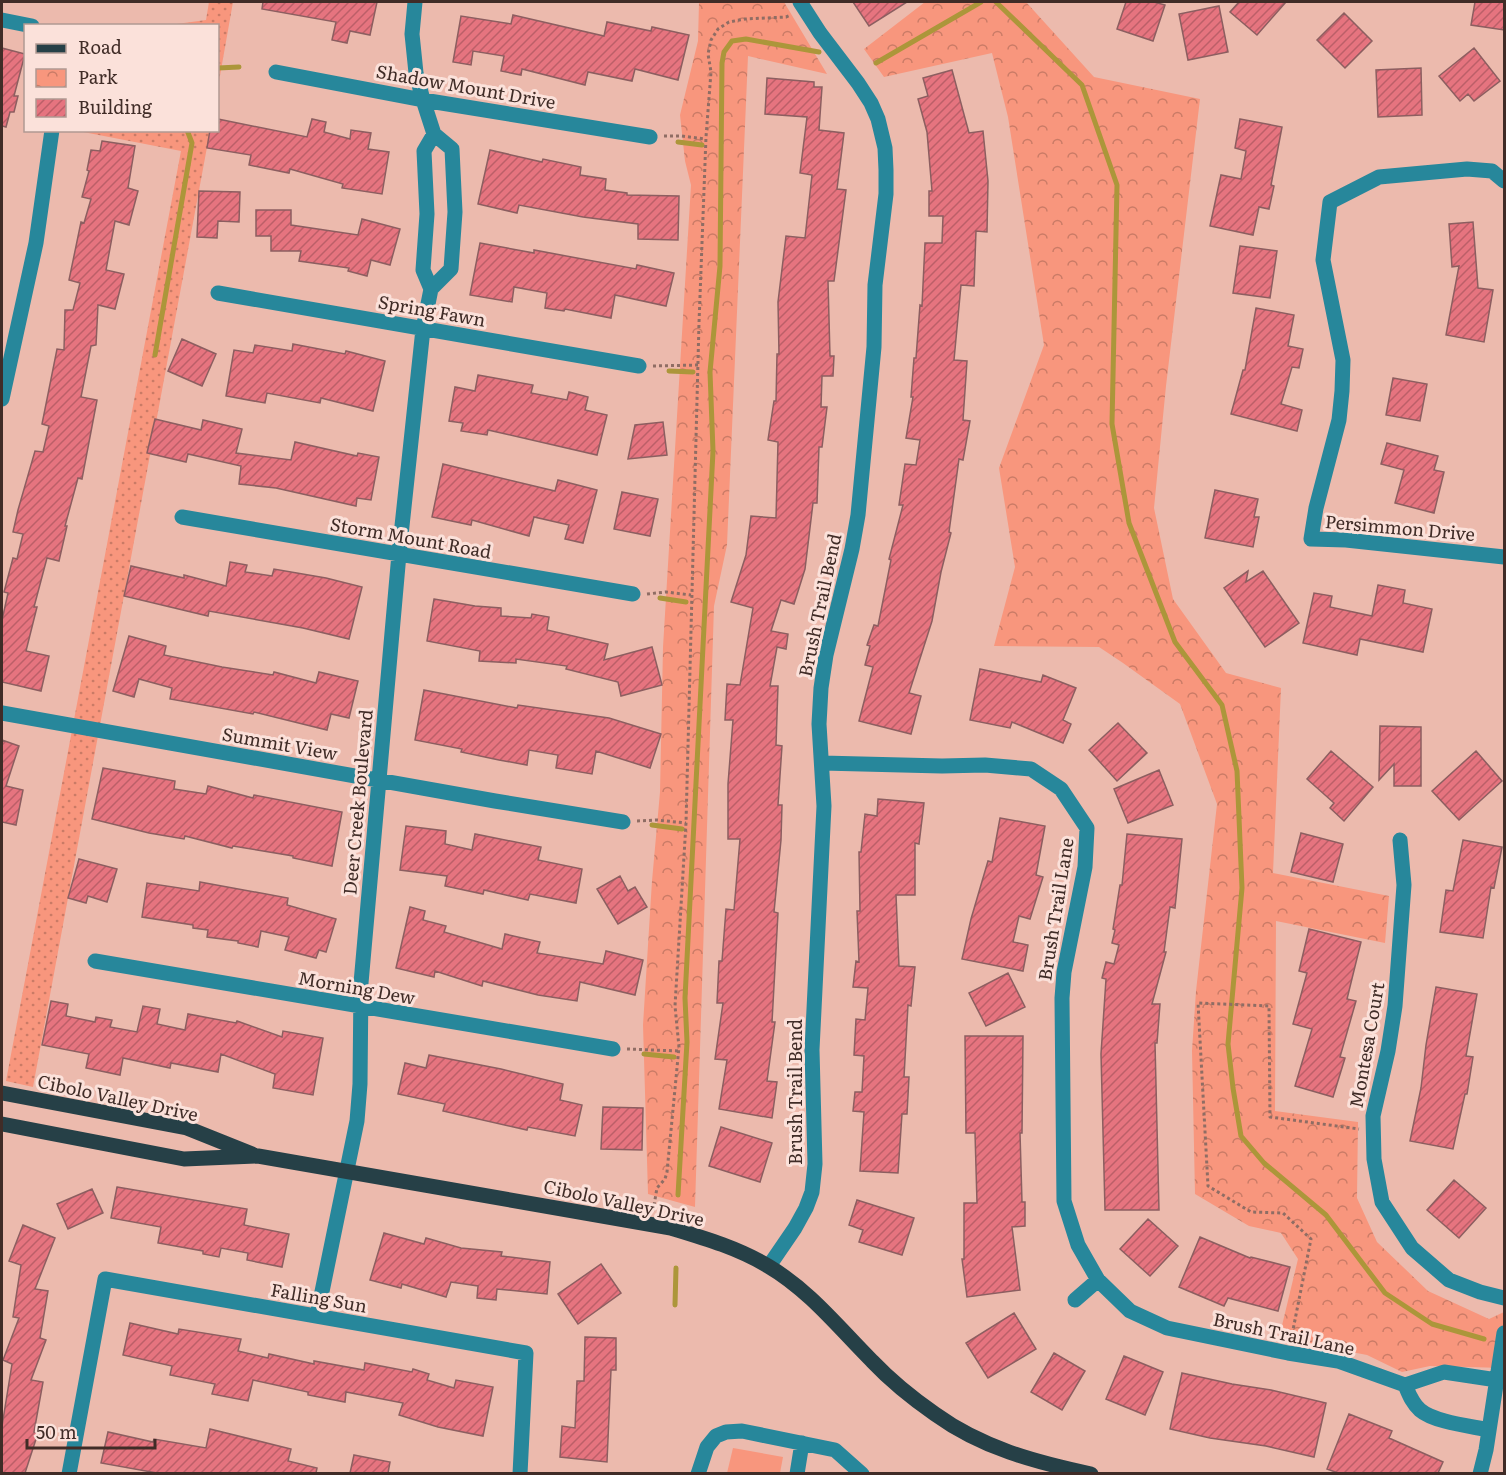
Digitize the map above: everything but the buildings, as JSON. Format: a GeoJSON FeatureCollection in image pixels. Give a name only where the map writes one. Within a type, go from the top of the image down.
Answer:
{"type":"FeatureCollection","features":[{"type":"Feature","properties":{"kind":"main road","name":"Cibolo Valley Drive"},"geometry":{"type":"LineString","coordinates":[[2,1093],[187,1128],[258,1156]]}},
{"type":"Feature","properties":{"kind":"main road","name":"Cibolo Valley Drive"},"geometry":{"type":"LineString","coordinates":[[2,1124],[184,1159],[258,1156],[347,1170],[651,1224],[705,1238],[769,1266],[813,1300],[901,1389],[937,1416],[975,1439],[1011,1455],[1054,1470],[1091,1473]]}},
{"type":"Feature","properties":{"kind":"street"},"geometry":{"type":"LineString","coordinates":[[415,2],[412,34],[416,73],[435,134],[452,149],[455,212],[451,269],[431,289]]}},
{"type":"Feature","properties":{"kind":"street","name":"Brush Trail Bend"},"geometry":{"type":"LineString","coordinates":[[769,1266],[795,1228],[812,1192],[815,1164],[812,1050],[824,806],[819,724],[822,677],[852,549],[863,473],[874,346],[875,285],[886,194],[885,148],[878,119],[871,103],[802,5]]}},
{"type":"Feature","properties":{"kind":"street"},"geometry":{"type":"LineString","coordinates":[[2,20],[24,24]]}},
{"type":"Feature","properties":{"kind":"street","name":"Shadow Mount Drive"},"geometry":{"type":"LineString","coordinates":[[276,72],[423,100],[650,137]]}},
{"type":"Feature","properties":{"kind":"street"},"geometry":{"type":"LineString","coordinates":[[2,399],[36,243],[52,132]]}},
{"type":"Feature","properties":{"kind":"street","name":"Deer Creek Boulevard"},"geometry":{"type":"LineString","coordinates":[[317,1316],[357,1121],[360,1084],[361,982],[378,780],[423,328],[431,289],[423,270],[427,214],[424,151],[435,134]]}},
{"type":"Feature","properties":{"kind":"street","name":"Persimmon Drive"},"geometry":{"type":"LineString","coordinates":[[1504,181],[1492,171],[1467,170],[1379,177],[1330,202],[1323,260],[1343,360],[1342,391],[1339,420],[1316,508],[1311,539],[1346,540],[1504,557]]}},
{"type":"Feature","properties":{"kind":"street","name":"Spring Fawn"},"geometry":{"type":"LineString","coordinates":[[218,293],[639,366]]}},
{"type":"Feature","properties":{"kind":"street","name":"Storm Mount Road"},"geometry":{"type":"LineString","coordinates":[[182,517],[633,594]]}},
{"type":"Feature","properties":{"kind":"street","name":"Summit View"},"geometry":{"type":"LineString","coordinates":[[2,713],[623,822]]}},
{"type":"Feature","properties":{"kind":"street","name":"Brush Trail Lane"},"geometry":{"type":"LineString","coordinates":[[822,763],[985,765],[1031,769],[1061,789],[1087,828],[1085,867],[1064,972],[1062,998],[1064,1201],[1078,1245],[1098,1280],[1130,1311],[1167,1328],[1338,1361],[1405,1385]]}},
{"type":"Feature","properties":{"kind":"street","name":"Montesa Court"},"geometry":{"type":"LineString","coordinates":[[1400,840],[1404,885],[1395,1006],[1389,1051],[1373,1116],[1374,1159],[1382,1202],[1412,1248],[1449,1280],[1504,1298]]}},
{"type":"Feature","properties":{"kind":"street","name":"Morning Dew"},"geometry":{"type":"LineString","coordinates":[[95,961],[613,1049]]}},
{"type":"Feature","properties":{"kind":"street","name":"Falling Sun"},"geometry":{"type":"LineString","coordinates":[[69,1473],[105,1279],[526,1353],[520,1473]]}},
{"type":"Feature","properties":{"kind":"street"},"geometry":{"type":"LineString","coordinates":[[1075,1300],[1098,1280]]}},
{"type":"Feature","properties":{"kind":"street"},"geometry":{"type":"LineString","coordinates":[[1480,1473],[1504,1333]]}},
{"type":"Feature","properties":{"kind":"street"},"geometry":{"type":"LineString","coordinates":[[1489,1430],[1435,1418],[1421,1412],[1412,1401],[1405,1385],[1444,1372],[1497,1380]]}},
{"type":"Feature","properties":{"kind":"street"},"geometry":{"type":"LineString","coordinates":[[698,1473],[707,1447],[716,1436],[726,1432],[742,1431],[835,1450],[862,1473]]}},
{"type":"Feature","properties":{"kind":"street"},"geometry":{"type":"LineString","coordinates":[[797,1473],[802,1443]]}},
{"type":"Feature","properties":{"kind":"path"},"geometry":{"type":"LineString","coordinates":[[651,1224],[657,1188],[665,1179],[667,1172],[679,1051],[675,1006],[686,823],[698,365],[706,139],[711,72],[708,54],[711,39],[718,29],[729,22],[786,17],[802,5]]}},
{"type":"Feature","properties":{"kind":"path"},"geometry":{"type":"LineString","coordinates":[[650,137],[682,136],[706,139]]}},
{"type":"Feature","properties":{"kind":"path"},"geometry":{"type":"LineString","coordinates":[[639,366],[698,365]]}},
{"type":"Feature","properties":{"kind":"path"},"geometry":{"type":"LineString","coordinates":[[633,594],[666,592],[692,595]]}},
{"type":"Feature","properties":{"kind":"path"},"geometry":{"type":"LineString","coordinates":[[623,822],[657,820],[686,823]]}},
{"type":"Feature","properties":{"kind":"path"},"geometry":{"type":"LineString","coordinates":[[1288,1353],[1311,1239],[1283,1213],[1251,1212],[1208,1186],[1198,1003],[1269,1006],[1270,1117],[1373,1130]]}},
{"type":"Feature","properties":{"kind":"path"},"geometry":{"type":"LineString","coordinates":[[613,1049],[649,1048],[679,1051]]}},
{"type":"Feature","properties":{"kind":"green space"},"geometry":{"type":"Polygon","coordinates":[[[209,2],[233,2],[219,81],[219,24],[176,24],[206,20],[209,2]]]}},
{"type":"Feature","properties":{"kind":"green space"},"geometry":{"type":"Polygon","coordinates":[[[699,2],[784,2],[827,74],[748,56],[727,545],[714,606],[695,1207],[648,1194],[643,1025],[660,792],[663,647],[691,185],[685,161],[680,115],[698,41],[699,2]]]}},
{"type":"Feature","properties":{"kind":"green space"},"geometry":{"type":"Polygon","coordinates":[[[925,2],[1026,2],[1094,77],[1200,99],[1154,508],[1173,599],[1226,673],[1281,688],[1273,873],[1389,896],[1385,943],[1276,921],[1275,1111],[1358,1122],[1357,1198],[1377,1242],[1428,1291],[1489,1319],[1504,1312],[1504,1368],[1430,1366],[1402,1372],[1367,1355],[1279,1338],[1298,1259],[1281,1233],[1249,1226],[1195,1194],[1192,1051],[1196,991],[1217,804],[1180,704],[1123,663],[1099,647],[994,646],[1015,567],[999,468],[1044,345],[1008,117],[992,53],[884,77],[864,49],[925,2]]]}},
{"type":"Feature","properties":{"kind":"green space"},"geometry":{"type":"Polygon","coordinates":[[[83,132],[210,132],[33,1087],[6,1081],[181,151],[83,132]]]}},
{"type":"Feature","properties":{"kind":"green space"},"geometry":{"type":"Polygon","coordinates":[[[733,1448],[783,1457],[780,1473],[727,1473],[733,1448]]]}},
{"type":"Feature","properties":{"kind":"waterway"},"geometry":{"type":"LineString","coordinates":[[876,63],[981,2]]}},
{"type":"Feature","properties":{"kind":"waterway"},"geometry":{"type":"LineString","coordinates":[[996,2],[1082,85],[1117,185],[1112,424],[1129,523],[1175,642],[1222,705],[1237,771],[1242,888],[1228,1044],[1241,1136],[1264,1163],[1326,1215],[1385,1293],[1432,1324],[1484,1339]]}},
{"type":"Feature","properties":{"kind":"waterway"},"geometry":{"type":"LineString","coordinates":[[678,1195],[687,1042],[685,998],[713,451],[710,372],[720,266],[722,63],[724,52],[732,41],[746,39],[819,52]]}},
{"type":"Feature","properties":{"kind":"waterway"},"geometry":{"type":"LineString","coordinates":[[219,68],[239,67]]}},
{"type":"Feature","properties":{"kind":"waterway"},"geometry":{"type":"LineString","coordinates":[[155,355],[192,143],[188,132]]}},
{"type":"Feature","properties":{"kind":"waterway"},"geometry":{"type":"LineString","coordinates":[[678,142],[702,145]]}},
{"type":"Feature","properties":{"kind":"waterway"},"geometry":{"type":"LineString","coordinates":[[669,371],[693,372]]}},
{"type":"Feature","properties":{"kind":"waterway"},"geometry":{"type":"LineString","coordinates":[[660,598],[686,602]]}},
{"type":"Feature","properties":{"kind":"waterway"},"geometry":{"type":"LineString","coordinates":[[652,825],[682,829]]}},
{"type":"Feature","properties":{"kind":"waterway"},"geometry":{"type":"LineString","coordinates":[[644,1054],[674,1057]]}},
{"type":"Feature","properties":{"kind":"waterway"},"geometry":{"type":"LineString","coordinates":[[675,1305],[676,1268]]}}]}
